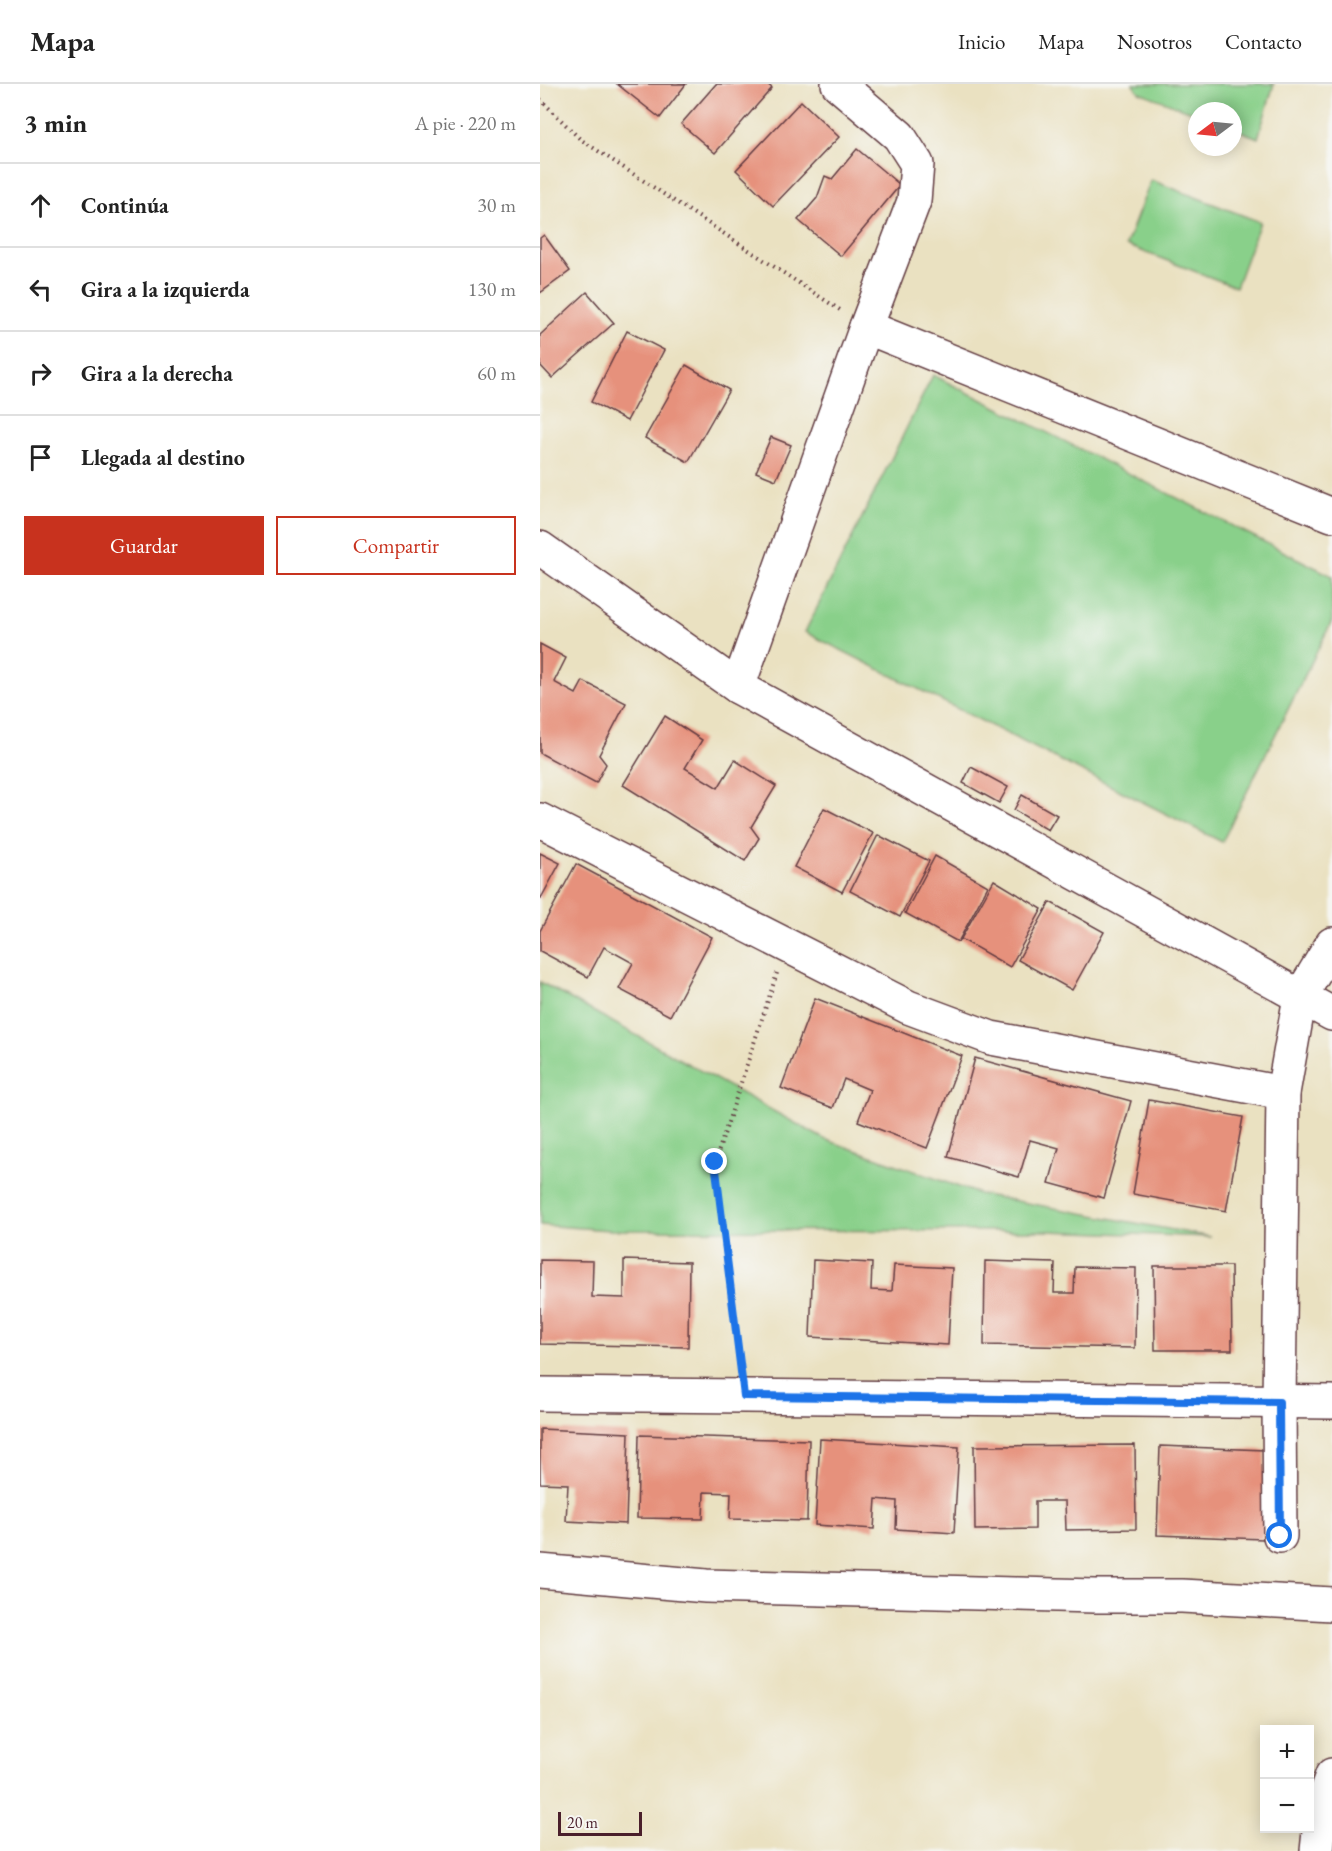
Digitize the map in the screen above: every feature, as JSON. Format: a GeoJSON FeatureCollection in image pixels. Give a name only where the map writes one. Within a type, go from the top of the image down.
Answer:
{"type":"FeatureCollection","features":[{"type":"Feature","properties":{"kind":"street"},"geometry":{"type":"LineString","coordinates":[[738,687],[866,327],[914,201],[916,165],[898,136],[838,84]]}},
{"type":"Feature","properties":{"kind":"street"},"geometry":{"type":"LineString","coordinates":[[866,327],[1332,514]]}},
{"type":"Feature","properties":{"kind":"street"},"geometry":{"type":"LineString","coordinates":[[540,548],[738,687],[1332,1014]]}},
{"type":"Feature","properties":{"kind":"street"},"geometry":{"type":"LineString","coordinates":[[540,820],[908,1007],[992,1038],[1283,1093]]}},
{"type":"Feature","properties":{"kind":"street"},"geometry":{"type":"LineString","coordinates":[[1280,1536],[1279,1402],[1283,1093],[1299,997],[1332,944]]}},
{"type":"Feature","properties":{"kind":"street"},"geometry":{"type":"LineString","coordinates":[[540,1394],[1332,1402]]}},
{"type":"Feature","properties":{"kind":"street"},"geometry":{"type":"LineString","coordinates":[[540,1571],[706,1586],[1095,1596],[1182,1596],[1332,1604]]}},
{"type":"Feature","properties":{"kind":"street"},"geometry":{"type":"LineString","coordinates":[[1317,1851],[1322,1803],[1332,1776]]}},
{"type":"Feature","properties":{"kind":"path"},"geometry":{"type":"LineString","coordinates":[[540,99],[580,139],[866,327]]}},
{"type":"Feature","properties":{"kind":"path"},"geometry":{"type":"LineString","coordinates":[[744,1396],[715,1162],[786,944]]}},
{"type":"Feature","properties":{"kind":"green space"},"geometry":{"type":"Polygon","coordinates":[[[1133,84],[1274,84],[1258,138],[1242,132],[1242,102],[1188,102],[1188,111],[1139,92],[1133,84]]]}},
{"type":"Feature","properties":{"kind":"green space"},"geometry":{"type":"Polygon","coordinates":[[[1151,180],[1260,222],[1236,287],[1126,245],[1151,180]]]}},
{"type":"Feature","properties":{"kind":"green space"},"geometry":{"type":"Polygon","coordinates":[[[933,375],[1332,576],[1332,621],[1222,842],[805,632],[933,375]]]}},
{"type":"Feature","properties":{"kind":"green space"},"geometry":{"type":"Polygon","coordinates":[[[540,982],[824,1139],[979,1194],[1211,1237],[1048,1231],[610,1230],[540,1225],[540,982]]]}},
{"type":"Feature","properties":{"kind":"building"},"geometry":{"type":"Polygon","coordinates":[[[617,84],[686,84],[660,118],[617,84]]]}},
{"type":"Feature","properties":{"kind":"building"},"geometry":{"type":"Polygon","coordinates":[[[716,84],[767,84],[772,88],[715,153],[681,124],[716,84]]]}},
{"type":"Feature","properties":{"kind":"building"},"geometry":{"type":"Polygon","coordinates":[[[801,101],[839,137],[773,206],[736,170],[801,101]]]}},
{"type":"Feature","properties":{"kind":"building"},"geometry":{"type":"Polygon","coordinates":[[[857,149],[900,185],[841,256],[798,220],[817,198],[825,176],[832,179],[857,149]]]}},
{"type":"Feature","properties":{"kind":"building"},"geometry":{"type":"Polygon","coordinates":[[[544,235],[570,271],[540,293],[540,238],[544,235]]]}},
{"type":"Feature","properties":{"kind":"building"},"geometry":{"type":"Polygon","coordinates":[[[587,292],[614,323],[552,378],[540,365],[540,335],[587,292]]]}},
{"type":"Feature","properties":{"kind":"building"},"geometry":{"type":"Polygon","coordinates":[[[627,331],[664,350],[627,421],[591,402],[627,331]]]}},
{"type":"Feature","properties":{"kind":"building"},"geometry":{"type":"Polygon","coordinates":[[[686,365],[729,390],[688,462],[645,438],[686,365]]]}},
{"type":"Feature","properties":{"kind":"building"},"geometry":{"type":"Polygon","coordinates":[[[771,437],[791,445],[776,480],[756,472],[771,437]]]}},
{"type":"Feature","properties":{"kind":"building"},"geometry":{"type":"Polygon","coordinates":[[[540,644],[566,658],[554,682],[576,694],[583,681],[626,703],[599,755],[606,764],[596,783],[540,753],[540,644]]]}},
{"type":"Feature","properties":{"kind":"building"},"geometry":{"type":"Polygon","coordinates":[[[665,716],[702,740],[685,768],[718,788],[735,760],[776,786],[751,827],[759,838],[745,861],[623,785],[665,716]]]}},
{"type":"Feature","properties":{"kind":"building"},"geometry":{"type":"Polygon","coordinates":[[[971,767],[1008,787],[999,803],[963,783],[971,767]]]}},
{"type":"Feature","properties":{"kind":"building"},"geometry":{"type":"Polygon","coordinates":[[[1022,795],[1057,815],[1048,830],[1014,810],[1022,795]]]}},
{"type":"Feature","properties":{"kind":"building"},"geometry":{"type":"Polygon","coordinates":[[[824,808],[873,833],[842,892],[794,867],[824,808]]]}},
{"type":"Feature","properties":{"kind":"building"},"geometry":{"type":"Polygon","coordinates":[[[878,835],[929,861],[900,917],[850,891],[878,835]]]}},
{"type":"Feature","properties":{"kind":"building"},"geometry":{"type":"Polygon","coordinates":[[[540,853],[560,863],[540,900],[540,853]]]}},
{"type":"Feature","properties":{"kind":"building"},"geometry":{"type":"Polygon","coordinates":[[[935,856],[988,886],[958,942],[905,913],[935,856]]]}},
{"type":"Feature","properties":{"kind":"building"},"geometry":{"type":"Polygon","coordinates":[[[576,864],[712,937],[670,1016],[619,989],[633,963],[604,947],[588,977],[540,951],[540,931],[576,864]]]}},
{"type":"Feature","properties":{"kind":"building"},"geometry":{"type":"Polygon","coordinates":[[[994,880],[1042,909],[1010,967],[961,939],[994,880]]]}},
{"type":"Feature","properties":{"kind":"building"},"geometry":{"type":"Polygon","coordinates":[[[1050,902],[1104,932],[1072,990],[1018,960],[1050,902]]]}},
{"type":"Feature","properties":{"kind":"building"},"geometry":{"type":"Polygon","coordinates":[[[815,998],[962,1056],[927,1148],[858,1121],[870,1090],[844,1079],[833,1108],[781,1088],[815,998]]]}},
{"type":"Feature","properties":{"kind":"building"},"geometry":{"type":"Polygon","coordinates":[[[975,1058],[1131,1101],[1104,1198],[1049,1183],[1059,1148],[1030,1140],[1019,1177],[948,1157],[975,1058]]]}},
{"type":"Feature","properties":{"kind":"building"},"geometry":{"type":"Polygon","coordinates":[[[1149,1100],[1243,1117],[1226,1211],[1133,1194],[1149,1100]]]}},
{"type":"Feature","properties":{"kind":"building"},"geometry":{"type":"Polygon","coordinates":[[[540,1260],[593,1261],[592,1297],[624,1298],[624,1260],[689,1262],[688,1347],[540,1344],[540,1260]]]}},
{"type":"Feature","properties":{"kind":"building"},"geometry":{"type":"Polygon","coordinates":[[[813,1260],[872,1263],[871,1290],[892,1291],[894,1265],[952,1268],[948,1345],[810,1337],[813,1260]]]}},
{"type":"Feature","properties":{"kind":"building"},"geometry":{"type":"Polygon","coordinates":[[[985,1261],[1055,1263],[1054,1293],[1074,1293],[1075,1267],[1136,1268],[1135,1348],[984,1345],[985,1261]]]}},
{"type":"Feature","properties":{"kind":"building"},"geometry":{"type":"Polygon","coordinates":[[[1154,1266],[1231,1266],[1232,1350],[1155,1350],[1154,1266]]]}},
{"type":"Feature","properties":{"kind":"building"},"geometry":{"type":"Polygon","coordinates":[[[540,1429],[629,1433],[626,1524],[566,1521],[568,1484],[540,1483],[540,1429]]]}},
{"type":"Feature","properties":{"kind":"building"},"geometry":{"type":"Polygon","coordinates":[[[639,1435],[809,1440],[807,1521],[730,1519],[731,1493],[704,1492],[703,1519],[637,1518],[639,1435]]]}},
{"type":"Feature","properties":{"kind":"building"},"geometry":{"type":"Polygon","coordinates":[[[820,1439],[959,1447],[954,1533],[896,1529],[897,1501],[876,1499],[874,1529],[815,1525],[820,1439]]]}},
{"type":"Feature","properties":{"kind":"building"},"geometry":{"type":"Polygon","coordinates":[[[1135,1445],[1136,1529],[1066,1530],[1065,1501],[1035,1501],[1035,1529],[975,1530],[974,1446],[1135,1445]]]}},
{"type":"Feature","properties":{"kind":"building"},"geometry":{"type":"Polygon","coordinates":[[[1160,1446],[1265,1450],[1263,1539],[1157,1535],[1160,1446]]]}},
{"type":"Feature","properties":{"kind":"route"},"geometry":{"type":"LineString","coordinates":[[715,1162],[744,1396],[1279,1402],[1280,1536]]}}]}
